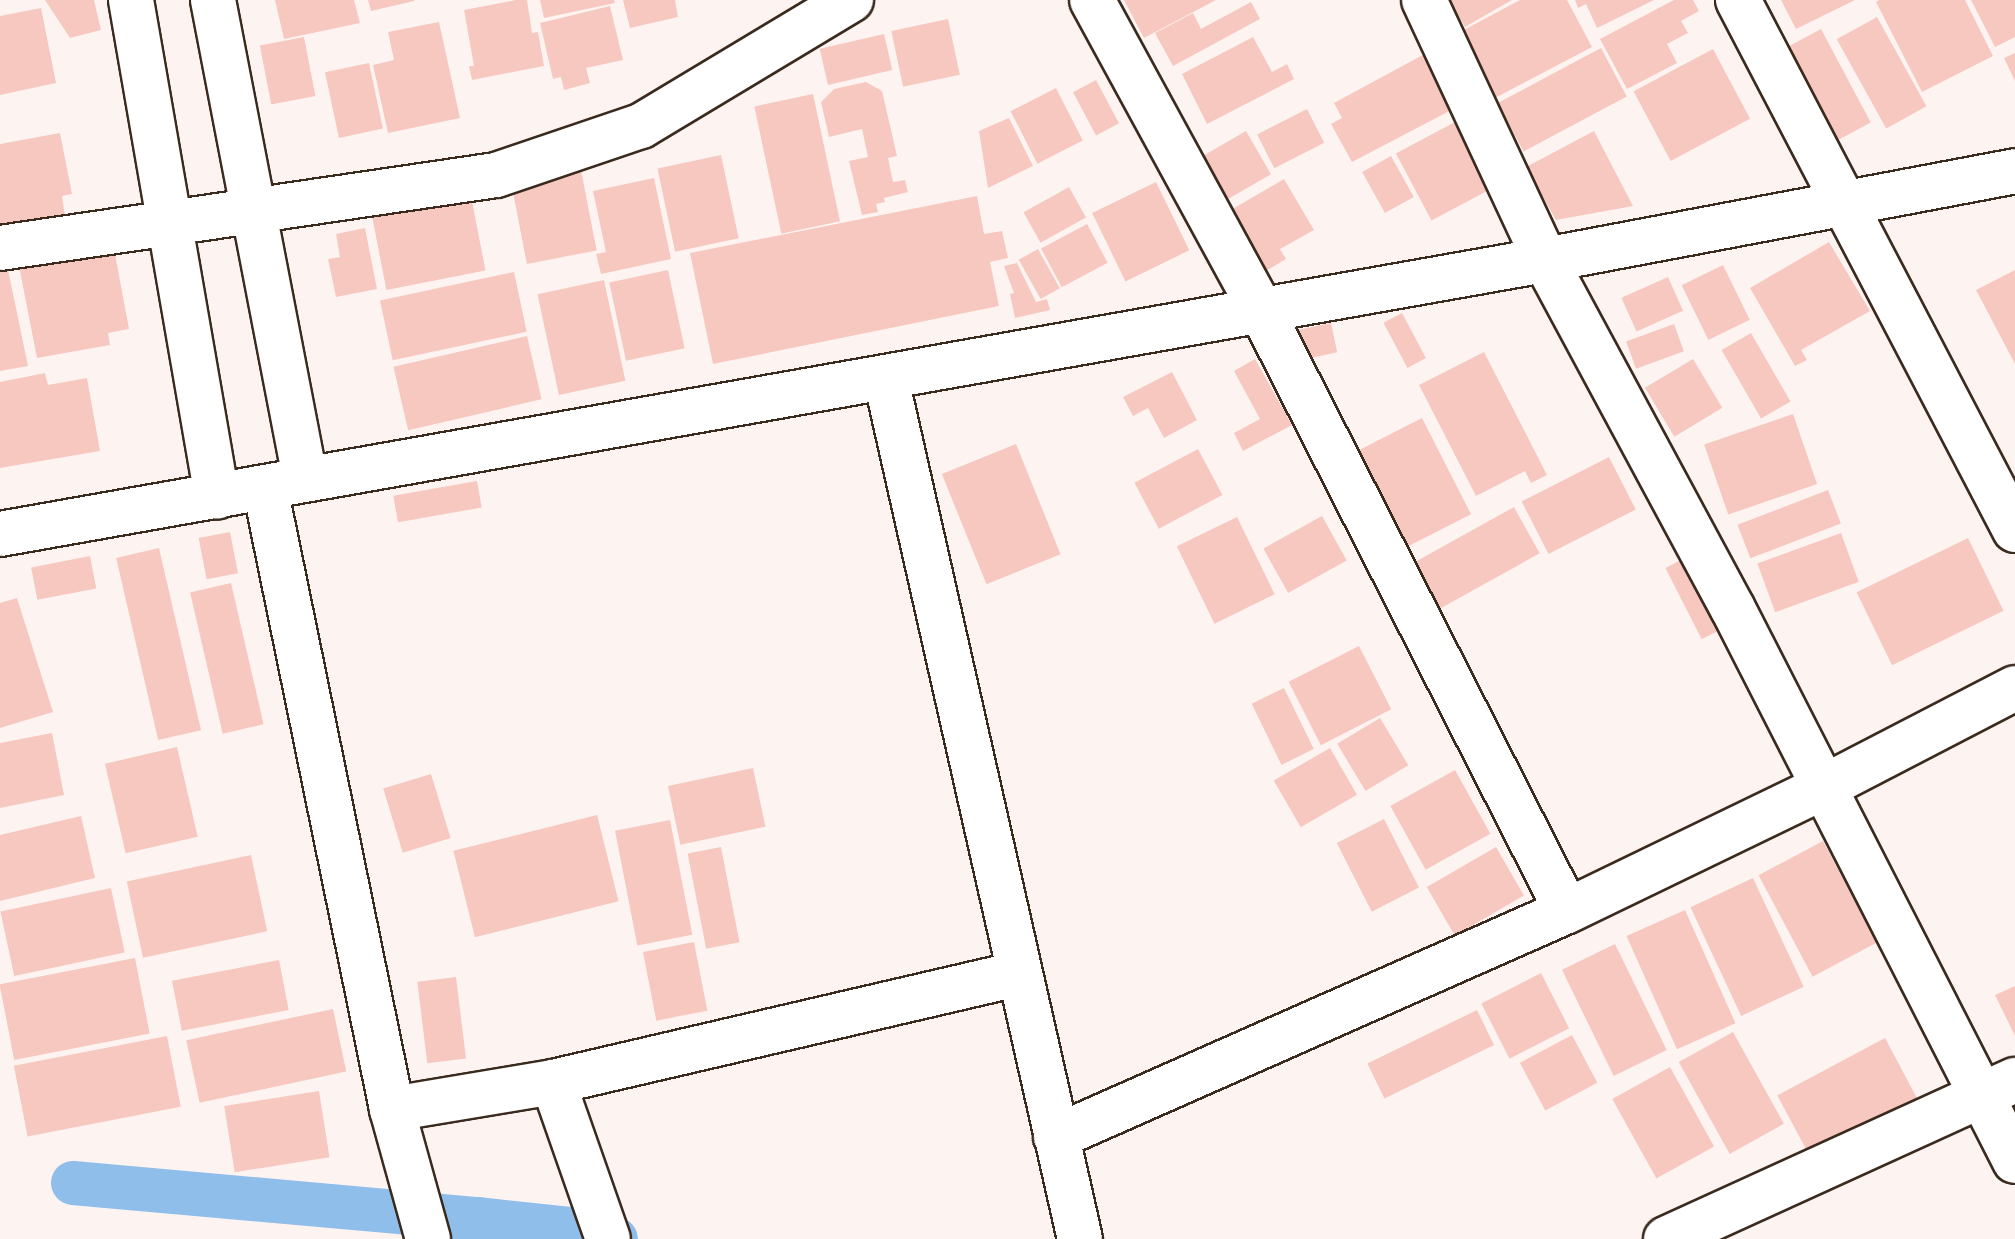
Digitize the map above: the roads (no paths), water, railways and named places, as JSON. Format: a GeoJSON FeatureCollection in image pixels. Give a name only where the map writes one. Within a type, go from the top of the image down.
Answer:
{"type":"FeatureCollection","features":[{"type":"Feature","properties":{"kind":"street"},"geometry":{"type":"LineString","coordinates":[[131,0],[217,497]]}},
{"type":"Feature","properties":{"kind":"street"},"geometry":{"type":"LineString","coordinates":[[213,0],[253,210],[285,484],[392,1109],[428,1239]]}},
{"type":"Feature","properties":{"kind":"street"},"geometry":{"type":"LineString","coordinates":[[0,248],[496,175],[641,126],[851,0]]}},
{"type":"Feature","properties":{"kind":"street"},"geometry":{"type":"LineString","coordinates":[[1092,0],[1261,310],[1567,911]]}},
{"type":"Feature","properties":{"kind":"street"},"geometry":{"type":"LineString","coordinates":[[1424,0],[1545,260],[1732,607],[1824,787],[1998,1088],[2015,1161]]}},
{"type":"Feature","properties":{"kind":"street"},"geometry":{"type":"LineString","coordinates":[[1738,0],[2015,530]]}},
{"type":"Feature","properties":{"kind":"street"},"geometry":{"type":"LineString","coordinates":[[0,534],[886,379],[2015,171]]}},
{"type":"Feature","properties":{"kind":"street"},"geometry":{"type":"LineString","coordinates":[[886,379],[1080,1239]]}},
{"type":"Feature","properties":{"kind":"street"},"geometry":{"type":"LineString","coordinates":[[1056,1137],[1567,911],[1824,787],[2015,688]]}},
{"type":"Feature","properties":{"kind":"street"},"geometry":{"type":"LineString","coordinates":[[392,1109],[553,1082],[1018,974]]}},
{"type":"Feature","properties":{"kind":"street"},"geometry":{"type":"LineString","coordinates":[[553,1082],[608,1239]]}},
{"type":"Feature","properties":{"kind":"street"},"geometry":{"type":"LineString","coordinates":[[1666,1239],[1998,1088]]}},
{"type":"Feature","properties":{"kind":"waterway"},"geometry":{"type":"LineString","coordinates":[[73,1183],[477,1219],[590,1231],[616,1239]]}}]}
